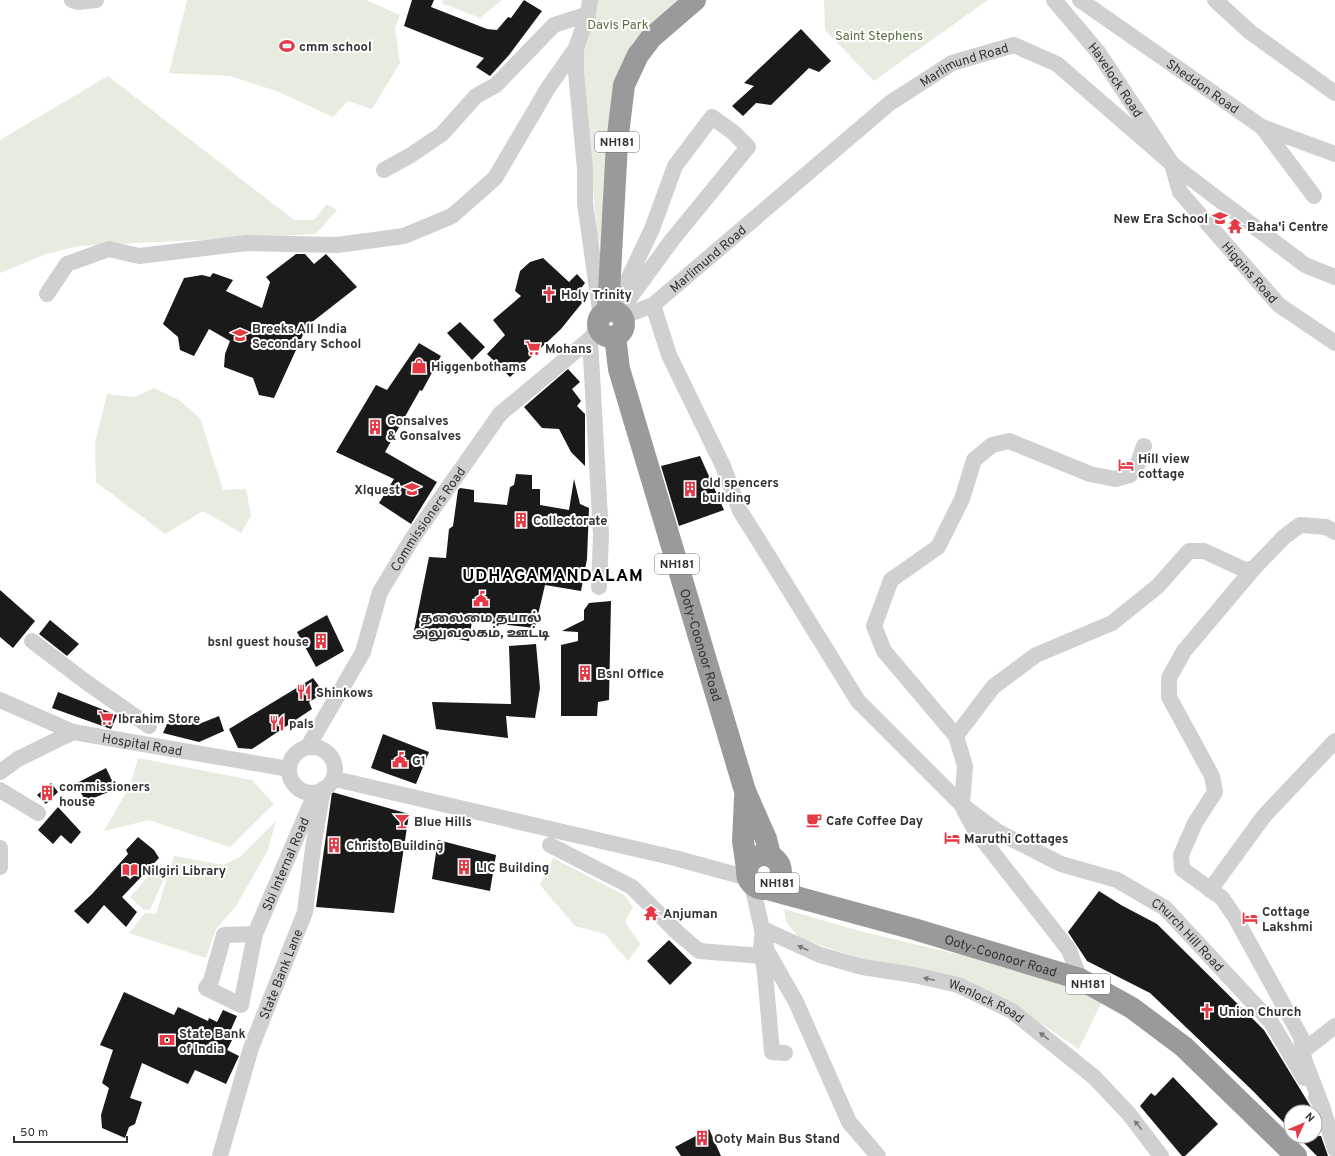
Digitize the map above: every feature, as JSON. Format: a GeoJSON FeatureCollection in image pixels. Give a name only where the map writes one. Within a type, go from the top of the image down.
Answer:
{"type":"FeatureCollection","features":[{"type":"Feature","properties":{"kind":"highway","name":"Ooty-Coonoor Road"},"geometry":{"type":"LineString","coordinates":[[695,0],[651,38],[638,55],[624,85],[617,142],[608,322],[619,369],[745,791],[766,839],[770,855]]}},
{"type":"Feature","properties":{"kind":"highway","name":"Ooty-Coonoor Road"},"geometry":{"type":"LineString","coordinates":[[745,791],[743,841],[753,881],[828,906],[914,929],[1080,979],[1132,1008],[1184,1047],[1296,1156]]}},
{"type":"Feature","properties":{"kind":"highway","name":"NH181"},"geometry":{"type":"LineString","coordinates":[[758,855],[770,855],[779,862],[782,873],[779,882],[753,881],[751,860],[758,855]]}},
{"type":"Feature","properties":{"kind":"highway","name":"NH181"},"geometry":{"type":"LineString","coordinates":[[782,873],[828,906]]}},
{"type":"Feature","properties":{"kind":"street"},"geometry":{"type":"LineString","coordinates":[[72,0],[78,2],[96,0]]}},
{"type":"Feature","properties":{"kind":"street","name":"Havelock Road"},"geometry":{"type":"LineString","coordinates":[[1054,0],[1098,52],[1172,164]]}},
{"type":"Feature","properties":{"kind":"street","name":"Sheddon Road"},"geometry":{"type":"LineString","coordinates":[[1080,0],[1262,127],[1335,154]]}},
{"type":"Feature","properties":{"kind":"street"},"geometry":{"type":"LineString","coordinates":[[1215,0],[1250,32],[1335,93]]}},
{"type":"Feature","properties":{"kind":"street"},"geometry":{"type":"LineString","coordinates":[[47,294],[67,264],[109,249],[139,256],[247,243],[337,245],[404,236],[452,216],[495,178],[548,88],[576,48],[589,7]]}},
{"type":"Feature","properties":{"kind":"street"},"geometry":{"type":"LineString","coordinates":[[384,170],[411,155],[442,134],[476,96],[496,85],[554,25],[589,7]]}},
{"type":"Feature","properties":{"kind":"street","name":"Marlimund Road"},"geometry":{"type":"LineString","coordinates":[[608,322],[653,305],[890,103],[952,63],[1014,45],[1057,64],[1172,164],[1305,265],[1335,277]]}},
{"type":"Feature","properties":{"kind":"street"},"geometry":{"type":"LineString","coordinates":[[576,48],[577,99],[585,169],[585,203],[608,322],[599,587]]}},
{"type":"Feature","properties":{"kind":"street"},"geometry":{"type":"LineString","coordinates":[[712,117],[734,133],[748,147],[672,240],[608,322],[652,229],[675,166],[712,117]]}},
{"type":"Feature","properties":{"kind":"street"},"geometry":{"type":"LineString","coordinates":[[1262,127],[1314,196]]}},
{"type":"Feature","properties":{"kind":"street","name":"Higgins Road"},"geometry":{"type":"LineString","coordinates":[[1172,164],[1180,192],[1279,305],[1335,343]]}},
{"type":"Feature","properties":{"kind":"street"},"geometry":{"type":"LineString","coordinates":[[653,305],[669,355],[722,466],[740,511],[858,701],[962,805],[975,830],[1069,950],[1080,979]]}},
{"type":"Feature","properties":{"kind":"street","name":"Commissioners Road"},"geometry":{"type":"LineString","coordinates":[[310,747],[310,743],[363,652],[380,592],[412,539],[500,414],[608,322]]}},
{"type":"Feature","properties":{"kind":"street"},"geometry":{"type":"LineString","coordinates":[[962,805],[965,766],[956,736],[884,651],[874,626],[891,580],[938,547],[962,499],[974,460],[992,445],[1009,441],[1090,474],[1115,479],[1130,475],[1137,466],[1144,446]]}},
{"type":"Feature","properties":{"kind":"street"},"geometry":{"type":"LineString","coordinates":[[1321,1104],[1304,1059],[1301,1037],[1235,917],[1222,898],[1182,869],[1181,855],[1195,823],[1215,792],[1212,776],[1169,697],[1169,678],[1184,651],[1254,568],[1284,536],[1300,525],[1326,527],[1335,532]]}},
{"type":"Feature","properties":{"kind":"street"},"geometry":{"type":"LineString","coordinates":[[956,736],[993,687],[1036,655],[1112,623],[1158,586],[1189,551],[1204,551],[1245,570],[1254,568]]}},
{"type":"Feature","properties":{"kind":"street"},"geometry":{"type":"LineString","coordinates":[[32,641],[86,682],[149,726]]}},
{"type":"Feature","properties":{"kind":"street","name":"Hospital Road"},"geometry":{"type":"LineString","coordinates":[[0,700],[73,732],[289,769]]}},
{"type":"Feature","properties":{"kind":"street"},"geometry":{"type":"LineString","coordinates":[[0,772],[18,759],[73,732]]}},
{"type":"Feature","properties":{"kind":"street"},"geometry":{"type":"LineString","coordinates":[[1210,890],[1264,816],[1335,741]]}},
{"type":"Feature","properties":{"kind":"street"},"geometry":{"type":"LineString","coordinates":[[324,787],[334,761],[324,749],[310,747],[299,751],[291,762],[289,769],[294,785],[306,793],[324,787],[675,858],[753,881],[767,951],[796,1002],[849,1122],[878,1156]]}},
{"type":"Feature","properties":{"kind":"street","name":"Sbi Internal Road"},"geometry":{"type":"LineString","coordinates":[[255,934],[324,787]]}},
{"type":"Feature","properties":{"kind":"street","name":"State Bank Lane"},"geometry":{"type":"LineString","coordinates":[[220,1156],[251,1048],[305,912],[324,787]]}},
{"type":"Feature","properties":{"kind":"street"},"geometry":{"type":"LineString","coordinates":[[0,790],[38,813]]}},
{"type":"Feature","properties":{"kind":"street","name":"Church Hill Road"},"geometry":{"type":"LineString","coordinates":[[962,805],[998,832],[1062,864],[1117,880],[1165,908],[1271,1022],[1321,1104]]}},
{"type":"Feature","properties":{"kind":"street"},"geometry":{"type":"LineString","coordinates":[[550,845],[632,887],[679,934],[699,951],[762,956]]}},
{"type":"Feature","properties":{"kind":"street"},"geometry":{"type":"LineString","coordinates":[[0,848],[0,867]]}},
{"type":"Feature","properties":{"kind":"street"},"geometry":{"type":"LineString","coordinates":[[763,929],[760,948],[772,1052],[785,1052]]}},
{"type":"Feature","properties":{"kind":"street","name":"Wenlock Road"},"geometry":{"type":"LineString","coordinates":[[763,929],[820,956],[862,967],[914,975],[958,985],[1012,1011],[1094,1078],[1129,1114],[1161,1156]]}},
{"type":"Feature","properties":{"kind":"street"},"geometry":{"type":"LineString","coordinates":[[1303,1051],[1335,1026]]}},
{"type":"Feature","properties":{"kind":"street","name":"Church Hill Road"},"geometry":{"type":"LineString","coordinates":[[1323,1109],[1335,1149]]}},
{"type":"Feature","properties":{"kind":"green space","name":"cmm school"},"geometry":{"type":"Polygon","coordinates":[[[187,0],[366,0],[400,15],[395,28],[400,63],[372,109],[348,101],[333,117],[279,92],[230,76],[169,73],[187,0]]]}},
{"type":"Feature","properties":{"kind":"green space"},"geometry":{"type":"Polygon","coordinates":[[[443,0],[502,0],[480,18],[442,3],[443,0]]]}},
{"type":"Feature","properties":{"kind":"green space","name":"Davis Park"},"geometry":{"type":"Polygon","coordinates":[[[595,0],[681,0],[633,42],[616,78],[602,248],[597,235],[581,51],[593,24],[595,0]]]}},
{"type":"Feature","properties":{"kind":"green space","name":"Saint Stephens"},"geometry":{"type":"Polygon","coordinates":[[[824,0],[988,0],[874,81],[825,30],[824,0]]]}},
{"type":"Feature","properties":{"kind":"green space"},"geometry":{"type":"Polygon","coordinates":[[[108,76],[294,220],[314,220],[327,204],[337,210],[316,234],[79,246],[46,254],[0,273],[0,140],[108,76]]]}},
{"type":"Feature","properties":{"kind":"green space"},"geometry":{"type":"Polygon","coordinates":[[[154,388],[179,400],[200,418],[223,490],[246,489],[251,516],[241,533],[203,511],[165,534],[96,482],[95,443],[107,394],[135,397],[154,388]]]}},
{"type":"Feature","properties":{"kind":"green space"},"geometry":{"type":"Polygon","coordinates":[[[138,758],[252,780],[274,804],[230,847],[149,820],[104,831],[130,786],[138,758]]]}},
{"type":"Feature","properties":{"kind":"green space"},"geometry":{"type":"Polygon","coordinates":[[[276,821],[268,850],[236,906],[216,929],[206,958],[129,933],[145,913],[156,914],[174,856],[223,865],[240,857],[276,821]]]}},
{"type":"Feature","properties":{"kind":"green space"},"geometry":{"type":"Polygon","coordinates":[[[553,858],[624,895],[633,907],[625,922],[640,944],[628,961],[605,934],[575,926],[540,885],[553,858]]]}},
{"type":"Feature","properties":{"kind":"green space"},"geometry":{"type":"Polygon","coordinates":[[[160,863],[167,872],[150,910],[143,909],[130,897],[160,863]]]}},
{"type":"Feature","properties":{"kind":"green space"},"geometry":{"type":"Polygon","coordinates":[[[784,909],[863,932],[965,956],[1104,997],[1079,1049],[1027,1014],[799,938],[786,922],[784,909]]]}},
{"type":"Feature","properties":{"kind":"building"},"geometry":{"type":"Polygon","coordinates":[[[412,0],[434,0],[431,7],[487,29],[497,30],[508,17],[511,18],[524,0],[542,11],[509,55],[490,76],[476,67],[484,58],[404,26],[412,0]]]}},
{"type":"Feature","properties":{"kind":"building","name":"Saint Stephens"},"geometry":{"type":"Polygon","coordinates":[[[801,29],[831,61],[819,72],[809,68],[771,105],[756,103],[743,116],[732,106],[754,86],[744,83],[801,29]]]}},
{"type":"Feature","properties":{"kind":"building"},"geometry":{"type":"Polygon","coordinates":[[[296,254],[305,254],[314,264],[326,254],[357,287],[307,326],[274,398],[259,395],[253,378],[224,367],[225,354],[230,341],[209,329],[194,356],[180,350],[178,337],[163,324],[184,278],[202,275],[210,277],[213,273],[233,280],[226,291],[262,308],[270,282],[266,277],[296,254]]]}},
{"type":"Feature","properties":{"kind":"building"},"geometry":{"type":"Polygon","coordinates":[[[543,258],[569,282],[577,274],[585,283],[579,291],[586,298],[561,329],[510,377],[487,354],[505,335],[493,320],[521,296],[515,291],[520,271],[530,262],[543,258]]]}},
{"type":"Feature","properties":{"kind":"building"},"geometry":{"type":"Polygon","coordinates":[[[460,322],[485,347],[472,360],[447,333],[460,322]]]}},
{"type":"Feature","properties":{"kind":"building"},"geometry":{"type":"Polygon","coordinates":[[[419,343],[441,356],[422,391],[420,390],[385,452],[437,482],[411,524],[379,503],[394,479],[336,452],[376,385],[387,390],[419,343]]]}},
{"type":"Feature","properties":{"kind":"building"},"geometry":{"type":"Polygon","coordinates":[[[568,369],[580,382],[572,389],[581,401],[577,406],[585,414],[585,466],[571,452],[559,429],[542,428],[524,407],[568,369]]]}},
{"type":"Feature","properties":{"kind":"building","name":"old spencers building"},"geometry":{"type":"Polygon","coordinates":[[[700,456],[724,510],[679,526],[661,466],[700,456]]]}},
{"type":"Feature","properties":{"kind":"building"},"geometry":{"type":"Polygon","coordinates":[[[516,474],[532,475],[532,489],[540,489],[540,505],[569,510],[574,479],[580,504],[589,508],[587,559],[581,591],[545,585],[535,628],[472,621],[469,641],[414,631],[429,557],[446,558],[449,529],[453,526],[458,490],[460,488],[474,490],[474,502],[507,505],[510,487],[514,485],[516,474]]]}},
{"type":"Feature","properties":{"kind":"building"},"geometry":{"type":"Polygon","coordinates":[[[0,590],[35,621],[13,648],[0,637],[0,590]]]}},
{"type":"Feature","properties":{"kind":"building","name":"Bsnl Office"},"geometry":{"type":"Polygon","coordinates":[[[611,601],[609,700],[598,702],[597,716],[561,716],[561,645],[578,641],[578,632],[562,631],[584,620],[584,610],[589,603],[611,601]]]}},
{"type":"Feature","properties":{"kind":"building","name":"bsnl guest house"},"geometry":{"type":"Polygon","coordinates":[[[327,615],[344,651],[316,667],[297,632],[327,615]]]}},
{"type":"Feature","properties":{"kind":"building"},"geometry":{"type":"Polygon","coordinates":[[[50,620],[79,644],[67,656],[39,634],[50,620]]]}},
{"type":"Feature","properties":{"kind":"building"},"geometry":{"type":"Polygon","coordinates":[[[536,644],[540,688],[535,718],[506,716],[508,738],[436,729],[432,702],[511,704],[509,646],[536,644]]]}},
{"type":"Feature","properties":{"kind":"building"},"geometry":{"type":"Polygon","coordinates":[[[313,678],[324,693],[309,702],[312,709],[252,749],[238,748],[229,729],[313,678]]]}},
{"type":"Feature","properties":{"kind":"building"},"geometry":{"type":"Polygon","coordinates":[[[58,692],[117,715],[111,729],[52,708],[58,692]]]}},
{"type":"Feature","properties":{"kind":"building"},"geometry":{"type":"Polygon","coordinates":[[[194,715],[199,724],[219,716],[224,731],[199,742],[163,733],[167,724],[194,715]]]}},
{"type":"Feature","properties":{"kind":"building","name":"G1"},"geometry":{"type":"Polygon","coordinates":[[[383,734],[429,752],[416,784],[371,768],[383,734]]]}},
{"type":"Feature","properties":{"kind":"building"},"geometry":{"type":"Polygon","coordinates":[[[106,768],[116,789],[86,801],[75,784],[106,768]]]}},
{"type":"Feature","properties":{"kind":"building","name":"commissioners house"},"geometry":{"type":"Polygon","coordinates":[[[51,783],[58,792],[46,804],[37,795],[51,783]]]}},
{"type":"Feature","properties":{"kind":"building"},"geometry":{"type":"Polygon","coordinates":[[[332,792],[409,814],[394,913],[316,907],[332,792]]]}},
{"type":"Feature","properties":{"kind":"building"},"geometry":{"type":"Polygon","coordinates":[[[58,807],[81,832],[71,844],[61,835],[53,844],[38,830],[58,807]]]}},
{"type":"Feature","properties":{"kind":"building","name":"Nilgiri Library"},"geometry":{"type":"Polygon","coordinates":[[[138,837],[154,850],[159,858],[122,897],[137,912],[126,927],[104,905],[88,924],[74,911],[92,894],[128,854],[126,850],[138,837]]]}},
{"type":"Feature","properties":{"kind":"building","name":"LIC Building"},"geometry":{"type":"Polygon","coordinates":[[[438,840],[496,855],[490,891],[432,879],[438,840]]]}},
{"type":"Feature","properties":{"kind":"building","name":"Union Church"},"geometry":{"type":"Polygon","coordinates":[[[1099,891],[1121,905],[1157,924],[1264,1030],[1309,1104],[1283,1104],[1283,1122],[1252,1090],[1150,993],[1087,961],[1068,932],[1099,891]]]}},
{"type":"Feature","properties":{"kind":"building"},"geometry":{"type":"Polygon","coordinates":[[[669,940],[692,963],[670,985],[647,961],[669,940]]]}},
{"type":"Feature","properties":{"kind":"building","name":"State Bank of India"},"geometry":{"type":"Polygon","coordinates":[[[124,992],[174,1015],[178,1007],[208,1021],[209,1018],[217,1022],[223,1010],[237,1016],[229,1034],[234,1036],[227,1050],[239,1056],[226,1084],[195,1070],[188,1084],[142,1063],[130,1098],[142,1102],[135,1124],[129,1127],[125,1138],[102,1128],[101,1115],[109,1088],[102,1083],[113,1050],[100,1045],[124,992]]]}},
{"type":"Feature","properties":{"kind":"building"},"geometry":{"type":"Polygon","coordinates":[[[1173,1077],[1218,1124],[1185,1156],[1182,1156],[1140,1106],[1151,1093],[1155,1096],[1173,1077]]]}},
{"type":"Feature","properties":{"kind":"building","name":"Ooty Main Bus Stand"},"geometry":{"type":"Polygon","coordinates":[[[709,1129],[721,1156],[681,1156],[675,1147],[709,1129]]]}},
{"type":"Feature","properties":{"kind":"building"},"geometry":{"type":"Polygon","coordinates":[[[1323,1142],[1328,1156],[1317,1156],[1305,1144],[1323,1144],[1323,1142]]]}},
{"type":"Feature","properties":{"kind":"place","name":"cmm school"},"geometry":{"type":"Point","coordinates":[287,46]}},
{"type":"Feature","properties":{"kind":"place","name":"New Era School"},"geometry":{"type":"Point","coordinates":[1220,218]}},
{"type":"Feature","properties":{"kind":"place","name":"Baha'i Centre"},"geometry":{"type":"Point","coordinates":[1235,226]}},
{"type":"Feature","properties":{"kind":"place","name":"Holy Trinity"},"geometry":{"type":"Point","coordinates":[549,294]}},
{"type":"Feature","properties":{"kind":"place","name":"Breeks All India Secondary School"},"geometry":{"type":"Point","coordinates":[240,335]}},
{"type":"Feature","properties":{"kind":"place","name":"Mohans"},"geometry":{"type":"Point","coordinates":[533,348]}},
{"type":"Feature","properties":{"kind":"place","name":"Higgenbothams"},"geometry":{"type":"Point","coordinates":[419,366]}},
{"type":"Feature","properties":{"kind":"place","name":"Gonsalves & Gonsalves"},"geometry":{"type":"Point","coordinates":[375,427]}},
{"type":"Feature","properties":{"kind":"place","name":"Hill view cottage"},"geometry":{"type":"Point","coordinates":[1126,465]}},
{"type":"Feature","properties":{"kind":"place","name":"Xlquest"},"geometry":{"type":"Point","coordinates":[412,489]}},
{"type":"Feature","properties":{"kind":"place","name":"old spencers building"},"geometry":{"type":"Point","coordinates":[690,489]}},
{"type":"Feature","properties":{"kind":"place","name":"Collectorate"},"geometry":{"type":"Point","coordinates":[521,520]}},
{"type":"Feature","properties":{"kind":"place","name":"தலைமை தபால் அலுவலகம், ஊட்டி"},"geometry":{"type":"Point","coordinates":[481,599]}},
{"type":"Feature","properties":{"kind":"place","name":"bsnl guest house"},"geometry":{"type":"Point","coordinates":[321,641]}},
{"type":"Feature","properties":{"kind":"place","name":"Bsnl Office"},"geometry":{"type":"Point","coordinates":[585,673]}},
{"type":"Feature","properties":{"kind":"place","name":"Shinkows"},"geometry":{"type":"Point","coordinates":[304,692]}},
{"type":"Feature","properties":{"kind":"place","name":"Ibrahim Store"},"geometry":{"type":"Point","coordinates":[106,718]}},
{"type":"Feature","properties":{"kind":"place","name":"pals"},"geometry":{"type":"Point","coordinates":[277,723]}},
{"type":"Feature","properties":{"kind":"place","name":"G1"},"geometry":{"type":"Point","coordinates":[400,760]}},
{"type":"Feature","properties":{"kind":"place","name":"commissioners house"},"geometry":{"type":"Point","coordinates":[47,793]}},
{"type":"Feature","properties":{"kind":"place","name":"Cafe Coffee Day"},"geometry":{"type":"Point","coordinates":[814,820]}},
{"type":"Feature","properties":{"kind":"place","name":"Blue Hills"},"geometry":{"type":"Point","coordinates":[402,821]}},
{"type":"Feature","properties":{"kind":"place","name":"Maruthi Cottages"},"geometry":{"type":"Point","coordinates":[952,838]}},
{"type":"Feature","properties":{"kind":"place","name":"Christo Building"},"geometry":{"type":"Point","coordinates":[334,845]}},
{"type":"Feature","properties":{"kind":"place","name":"LIC Building"},"geometry":{"type":"Point","coordinates":[464,867]}},
{"type":"Feature","properties":{"kind":"place","name":"Nilgiri Library"},"geometry":{"type":"Point","coordinates":[130,870]}},
{"type":"Feature","properties":{"kind":"place","name":"Anjuman"},"geometry":{"type":"Point","coordinates":[651,913]}},
{"type":"Feature","properties":{"kind":"place","name":"Cottage Lakshmi"},"geometry":{"type":"Point","coordinates":[1250,918]}},
{"type":"Feature","properties":{"kind":"place","name":"Union Church"},"geometry":{"type":"Point","coordinates":[1207,1011]}},
{"type":"Feature","properties":{"kind":"place","name":"State Bank of India"},"geometry":{"type":"Point","coordinates":[167,1040]}},
{"type":"Feature","properties":{"kind":"place","name":"Ooty Main Bus Stand"},"geometry":{"type":"Point","coordinates":[702,1138]}},
{"type":"Feature","properties":{"kind":"district","name":"UDHAGAMANDALAM"},"geometry":{"type":"Point","coordinates":[553,575]}}]}
